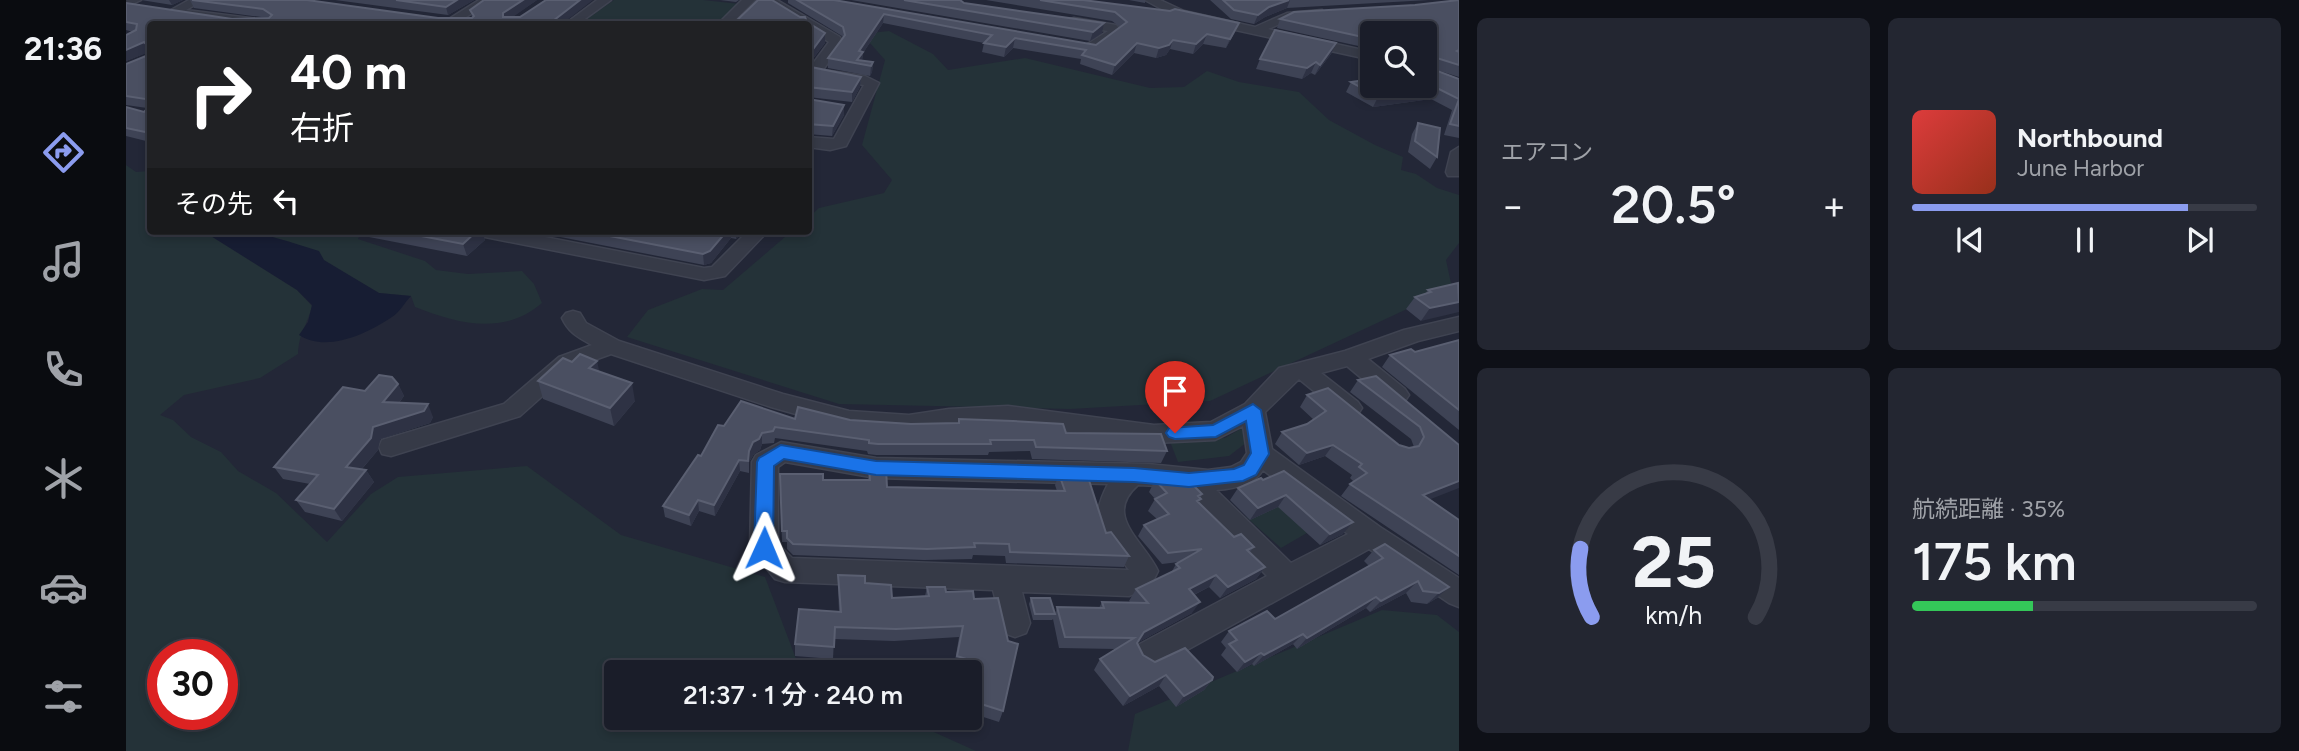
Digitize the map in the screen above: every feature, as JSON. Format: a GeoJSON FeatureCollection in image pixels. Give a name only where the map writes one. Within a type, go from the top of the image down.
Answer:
{"type":"FeatureCollection","features":[{"type":"Feature","properties":{"kind":"street"},"geometry":{"type":"LineString","coordinates":[[126,4],[135,0]]}},
{"type":"Feature","properties":{"kind":"street"},"geometry":{"type":"LineString","coordinates":[[198,0],[175,12],[220,21]]}},
{"type":"Feature","properties":{"kind":"street"},"geometry":{"type":"LineString","coordinates":[[467,0],[485,1]]}},
{"type":"Feature","properties":{"kind":"street"},"geometry":{"type":"LineString","coordinates":[[575,21],[605,0]]}},
{"type":"Feature","properties":{"kind":"street"},"geometry":{"type":"LineString","coordinates":[[727,21],[749,0]]}},
{"type":"Feature","properties":{"kind":"street"},"geometry":{"type":"LineString","coordinates":[[769,0],[794,21]]}},
{"type":"Feature","properties":{"kind":"street"},"geometry":{"type":"LineString","coordinates":[[1151,0],[1180,14]]}},
{"type":"Feature","properties":{"kind":"street"},"geometry":{"type":"LineString","coordinates":[[447,21],[485,1]]}},
{"type":"Feature","properties":{"kind":"street"},"geometry":{"type":"LineString","coordinates":[[126,4],[146,8],[126,16]]}},
{"type":"Feature","properties":{"kind":"street"},"geometry":{"type":"LineString","coordinates":[[1138,9],[1180,14],[1360,53]]}},
{"type":"Feature","properties":{"kind":"street"},"geometry":{"type":"LineString","coordinates":[[1259,30],[1289,11],[1326,12]]}},
{"type":"Feature","properties":{"kind":"street"},"geometry":{"type":"LineString","coordinates":[[1063,20],[1112,27],[1116,31],[1094,48],[1080,46]]}},
{"type":"Feature","properties":{"kind":"street"},"geometry":{"type":"LineString","coordinates":[[812,29],[835,40],[836,43],[816,69],[818,73],[864,79],[872,83],[852,109],[840,143],[830,145],[812,143]]}},
{"type":"Feature","properties":{"kind":"street"},"geometry":{"type":"LineString","coordinates":[[1454,172],[1459,152]]}},
{"type":"Feature","properties":{"kind":"street"},"geometry":{"type":"LineString","coordinates":[[517,235],[704,274],[718,272],[755,235]]}},
{"type":"Feature","properties":{"kind":"street"},"geometry":{"type":"LineString","coordinates":[[573,318],[577,327],[611,346],[779,401],[849,420],[909,424],[948,418],[1008,415],[1154,434],[1216,431],[1253,410],[1286,374],[1351,357],[1412,335],[1459,324]]}},
{"type":"Feature","properties":{"kind":"street"},"geometry":{"type":"LineString","coordinates":[[391,447],[512,410],[567,362],[611,346]]}},
{"type":"Feature","properties":{"kind":"street"},"geometry":{"type":"LineString","coordinates":[[1351,357],[1410,406]]}},
{"type":"Feature","properties":{"kind":"street"},"geometry":{"type":"LineString","coordinates":[[1303,370],[1367,422]]}},
{"type":"Feature","properties":{"kind":"street"},"geometry":{"type":"LineString","coordinates":[[1134,475],[1120,484],[1110,508],[1111,521],[1118,537],[1140,562],[1144,571],[1140,578],[1129,583],[785,570],[764,548],[765,462],[781,452],[876,468],[1134,475],[1189,480],[1236,476],[1250,470],[1260,454],[1253,410]]}},
{"type":"Feature","properties":{"kind":"street"},"geometry":{"type":"LineString","coordinates":[[1260,454],[1370,535],[1459,594]]}},
{"type":"Feature","properties":{"kind":"street"},"geometry":{"type":"LineString","coordinates":[[1189,480],[1288,579]]}},
{"type":"Feature","properties":{"kind":"street"},"geometry":{"type":"LineString","coordinates":[[1149,655],[1370,535]]}},
{"type":"Feature","properties":{"kind":"street"},"geometry":{"type":"LineString","coordinates":[[1005,580],[1015,623]]}},
{"type":"Feature","properties":{"kind":"shaded area"},"geometry":{"type":"Polygon","coordinates":[[[614,0],[703,0],[740,4],[722,21],[584,21],[614,0]]]}},
{"type":"Feature","properties":{"kind":"shaded area"},"geometry":{"type":"Polygon","coordinates":[[[889,31],[933,54],[948,70],[1025,58],[1150,88],[1184,87],[1207,71],[1239,82],[1299,92],[1329,120],[1403,157],[1401,170],[1416,174],[1437,188],[1459,195],[1459,243],[1446,260],[1452,288],[1210,401],[1070,409],[839,404],[627,337],[648,310],[702,289],[723,290],[787,235],[812,235],[812,214],[819,208],[884,193],[892,180],[862,145],[885,60],[862,34],[889,31]]]}},
{"type":"Feature","properties":{"kind":"shaded area"},"geometry":{"type":"Polygon","coordinates":[[[126,165],[136,172],[147,171],[147,235],[209,235],[297,290],[312,306],[298,354],[260,378],[184,395],[160,415],[173,420],[191,437],[221,452],[238,471],[276,493],[327,542],[371,494],[398,477],[527,466],[621,535],[765,577],[796,660],[604,660],[604,730],[929,730],[976,751],[126,751],[126,165]]]}},
{"type":"Feature","properties":{"kind":"shaded area"},"geometry":{"type":"Polygon","coordinates":[[[265,235],[360,235],[358,239],[425,261],[436,270],[468,274],[522,271],[534,284],[542,303],[512,320],[480,324],[464,322],[415,307],[411,296],[379,293],[290,242],[265,235]]]}},
{"type":"Feature","properties":{"kind":"shaded area"},"geometry":{"type":"Polygon","coordinates":[[[1242,428],[1247,442],[1229,456],[1178,462],[1169,439],[1225,438],[1242,428]]]}},
{"type":"Feature","properties":{"kind":"shaded area"},"geometry":{"type":"Polygon","coordinates":[[[1281,504],[1312,530],[1281,548],[1246,517],[1281,504]]]}},
{"type":"Feature","properties":{"kind":"shaded area"},"geometry":{"type":"Polygon","coordinates":[[[1382,610],[1437,615],[1459,632],[1459,751],[1128,751],[1135,714],[1382,610]]]}},
{"type":"Feature","properties":{"kind":"water"},"geometry":{"type":"Polygon","coordinates":[[[209,235],[265,235],[319,251],[324,260],[379,293],[411,296],[395,315],[359,335],[334,342],[321,342],[299,335],[308,322],[312,305],[297,290],[209,235]]]}},
{"type":"Feature","properties":{"kind":"building"},"geometry":{"type":"Polygon","coordinates":[[[192,0],[307,0],[438,18],[472,18],[474,16],[470,10],[484,0],[523,0],[503,13],[503,17],[520,17],[546,0],[580,0],[553,21],[147,21],[147,45],[144,42],[126,50],[126,35],[136,30],[137,24],[126,22],[126,3],[232,19],[269,18],[272,15],[263,9],[192,0]]]}},
{"type":"Feature","properties":{"kind":"building"},"geometry":{"type":"Polygon","coordinates":[[[396,0],[457,0],[446,7],[396,0]]]}},
{"type":"Feature","properties":{"kind":"building"},"geometry":{"type":"Polygon","coordinates":[[[758,0],[772,0],[800,17],[805,17],[807,21],[736,21],[758,0]]]}},
{"type":"Feature","properties":{"kind":"building"},"geometry":{"type":"Polygon","coordinates":[[[797,0],[834,0],[1096,45],[1127,22],[1115,12],[1040,0],[1083,0],[1170,11],[1175,9],[1239,23],[1230,39],[1207,34],[1196,44],[1173,40],[1169,45],[1159,48],[1137,43],[1115,65],[1082,55],[1086,50],[1015,38],[1006,47],[984,43],[992,35],[884,14],[859,51],[863,52],[857,60],[873,62],[871,66],[828,58],[845,35],[843,27],[797,0]]]}},
{"type":"Feature","properties":{"kind":"building"},"geometry":{"type":"Polygon","coordinates":[[[904,0],[960,0],[964,3],[1104,23],[1093,32],[904,0]]]}},
{"type":"Feature","properties":{"kind":"building"},"geometry":{"type":"Polygon","coordinates":[[[1223,0],[1289,0],[1269,7],[1258,15],[1234,10],[1223,0]]]}},
{"type":"Feature","properties":{"kind":"building"},"geometry":{"type":"Polygon","coordinates":[[[1459,0],[1459,65],[1437,58],[1437,21],[1360,21],[1360,36],[1280,19],[1294,12],[1459,0]]]}},
{"type":"Feature","properties":{"kind":"building"},"geometry":{"type":"Polygon","coordinates":[[[812,25],[825,33],[812,51],[812,25]]]}},
{"type":"Feature","properties":{"kind":"building"},"geometry":{"type":"Polygon","coordinates":[[[1275,30],[1336,43],[1320,65],[1316,62],[1307,68],[1260,59],[1275,30]]]}},
{"type":"Feature","properties":{"kind":"building"},"geometry":{"type":"Polygon","coordinates":[[[147,45],[147,109],[146,99],[126,96],[126,64],[146,56],[147,45]]]}},
{"type":"Feature","properties":{"kind":"building"},"geometry":{"type":"Polygon","coordinates":[[[812,67],[861,77],[852,92],[812,87],[812,67]]]}},
{"type":"Feature","properties":{"kind":"building"},"geometry":{"type":"Polygon","coordinates":[[[1437,71],[1459,79],[1459,99],[1437,88],[1437,71]]]}},
{"type":"Feature","properties":{"kind":"building"},"geometry":{"type":"Polygon","coordinates":[[[1459,99],[1459,126],[1450,124],[1459,99]]]}},
{"type":"Feature","properties":{"kind":"building"},"geometry":{"type":"Polygon","coordinates":[[[812,100],[844,105],[833,126],[812,124],[812,100]]]}},
{"type":"Feature","properties":{"kind":"building"},"geometry":{"type":"Polygon","coordinates":[[[126,107],[144,112],[147,109],[147,132],[126,128],[126,107]]]}},
{"type":"Feature","properties":{"kind":"building"},"geometry":{"type":"Polygon","coordinates":[[[1418,123],[1440,128],[1437,157],[1415,141],[1418,123]]]}},
{"type":"Feature","properties":{"kind":"building"},"geometry":{"type":"Polygon","coordinates":[[[416,235],[473,235],[463,244],[416,235]]]}},
{"type":"Feature","properties":{"kind":"building"},"geometry":{"type":"Polygon","coordinates":[[[605,235],[724,235],[710,251],[703,254],[605,235]]]}},
{"type":"Feature","properties":{"kind":"building"},"geometry":{"type":"Polygon","coordinates":[[[1458,283],[1459,302],[1430,308],[1415,297],[1431,292],[1428,290],[1458,283]]]}},
{"type":"Feature","properties":{"kind":"building"},"geometry":{"type":"Polygon","coordinates":[[[1459,340],[1459,410],[1390,355],[1411,349],[1415,352],[1459,340]]]}},
{"type":"Feature","properties":{"kind":"building"},"geometry":{"type":"Polygon","coordinates":[[[580,354],[597,361],[589,368],[632,383],[610,408],[538,381],[563,358],[572,362],[580,354]]]}},
{"type":"Feature","properties":{"kind":"building"},"geometry":{"type":"Polygon","coordinates":[[[379,375],[392,377],[398,384],[383,402],[428,404],[424,411],[373,427],[371,438],[346,467],[366,470],[334,509],[296,500],[318,475],[274,467],[343,387],[365,391],[379,375]]]}},
{"type":"Feature","properties":{"kind":"building"},"geometry":{"type":"Polygon","coordinates":[[[1376,376],[1459,445],[1459,481],[1423,495],[1459,520],[1459,556],[1350,484],[1367,473],[1359,467],[1362,464],[1333,445],[1307,453],[1282,432],[1307,424],[1326,411],[1307,395],[1328,388],[1399,445],[1409,448],[1419,446],[1424,437],[1420,427],[1358,380],[1376,376]]]}},
{"type":"Feature","properties":{"kind":"building"},"geometry":{"type":"Polygon","coordinates":[[[741,401],[795,419],[798,407],[850,420],[911,424],[959,423],[959,419],[1013,421],[1063,424],[1066,433],[1161,434],[1167,451],[1036,447],[1034,440],[990,440],[991,444],[878,444],[869,443],[869,440],[775,427],[773,431],[762,433],[759,439],[753,442],[748,461],[739,460],[714,505],[698,500],[689,515],[663,506],[698,455],[701,456],[718,425],[724,426],[741,401]]]}},
{"type":"Feature","properties":{"kind":"building"},"geometry":{"type":"Polygon","coordinates":[[[869,468],[886,469],[887,487],[1065,491],[1059,474],[1087,474],[1106,533],[1111,532],[1129,556],[1010,552],[1009,544],[974,543],[975,547],[927,549],[793,544],[787,538],[787,531],[782,531],[780,474],[823,474],[823,480],[870,480],[869,468]]]}},
{"type":"Feature","properties":{"kind":"building"},"geometry":{"type":"Polygon","coordinates":[[[1284,471],[1353,522],[1330,534],[1286,495],[1258,508],[1238,488],[1284,471]]]}},
{"type":"Feature","properties":{"kind":"building"},"geometry":{"type":"Polygon","coordinates":[[[1176,477],[1178,483],[1187,479],[1202,494],[1197,501],[1234,537],[1241,534],[1254,547],[1247,550],[1265,567],[1228,587],[1216,575],[1189,589],[1200,602],[1144,632],[1137,643],[1143,655],[1155,662],[1185,648],[1213,677],[1212,680],[1184,696],[1166,675],[1130,696],[1100,659],[1134,638],[1065,637],[1057,607],[1104,608],[1102,602],[1148,603],[1136,589],[1180,568],[1176,564],[1202,549],[1168,553],[1144,525],[1169,514],[1155,499],[1167,493],[1155,480],[1176,477]]]}},
{"type":"Feature","properties":{"kind":"building"},"geometry":{"type":"Polygon","coordinates":[[[1385,544],[1449,587],[1439,593],[1423,591],[1418,581],[1381,601],[1376,597],[1307,638],[1303,634],[1245,662],[1229,644],[1237,640],[1229,631],[1267,611],[1275,619],[1383,558],[1374,550],[1385,544]]]}},
{"type":"Feature","properties":{"kind":"building"},"geometry":{"type":"Polygon","coordinates":[[[838,575],[865,576],[865,583],[891,585],[892,598],[929,596],[927,587],[945,587],[946,592],[973,591],[974,599],[998,598],[1008,641],[1018,644],[1003,711],[982,704],[982,660],[957,656],[963,626],[896,629],[835,627],[834,647],[795,644],[799,609],[841,612],[838,575]]]}},
{"type":"Feature","properties":{"kind":"building"},"geometry":{"type":"Polygon","coordinates":[[[1031,598],[1050,598],[1055,614],[1035,614],[1031,598]]]}},
{"type":"Feature","properties":{"kind":"route"},"geometry":{"type":"LineString","coordinates":[[764,548],[765,462],[781,452],[876,468],[1134,475],[1189,480],[1236,476],[1250,470],[1260,454],[1253,410],[1216,431],[1175,433]]}}]}
